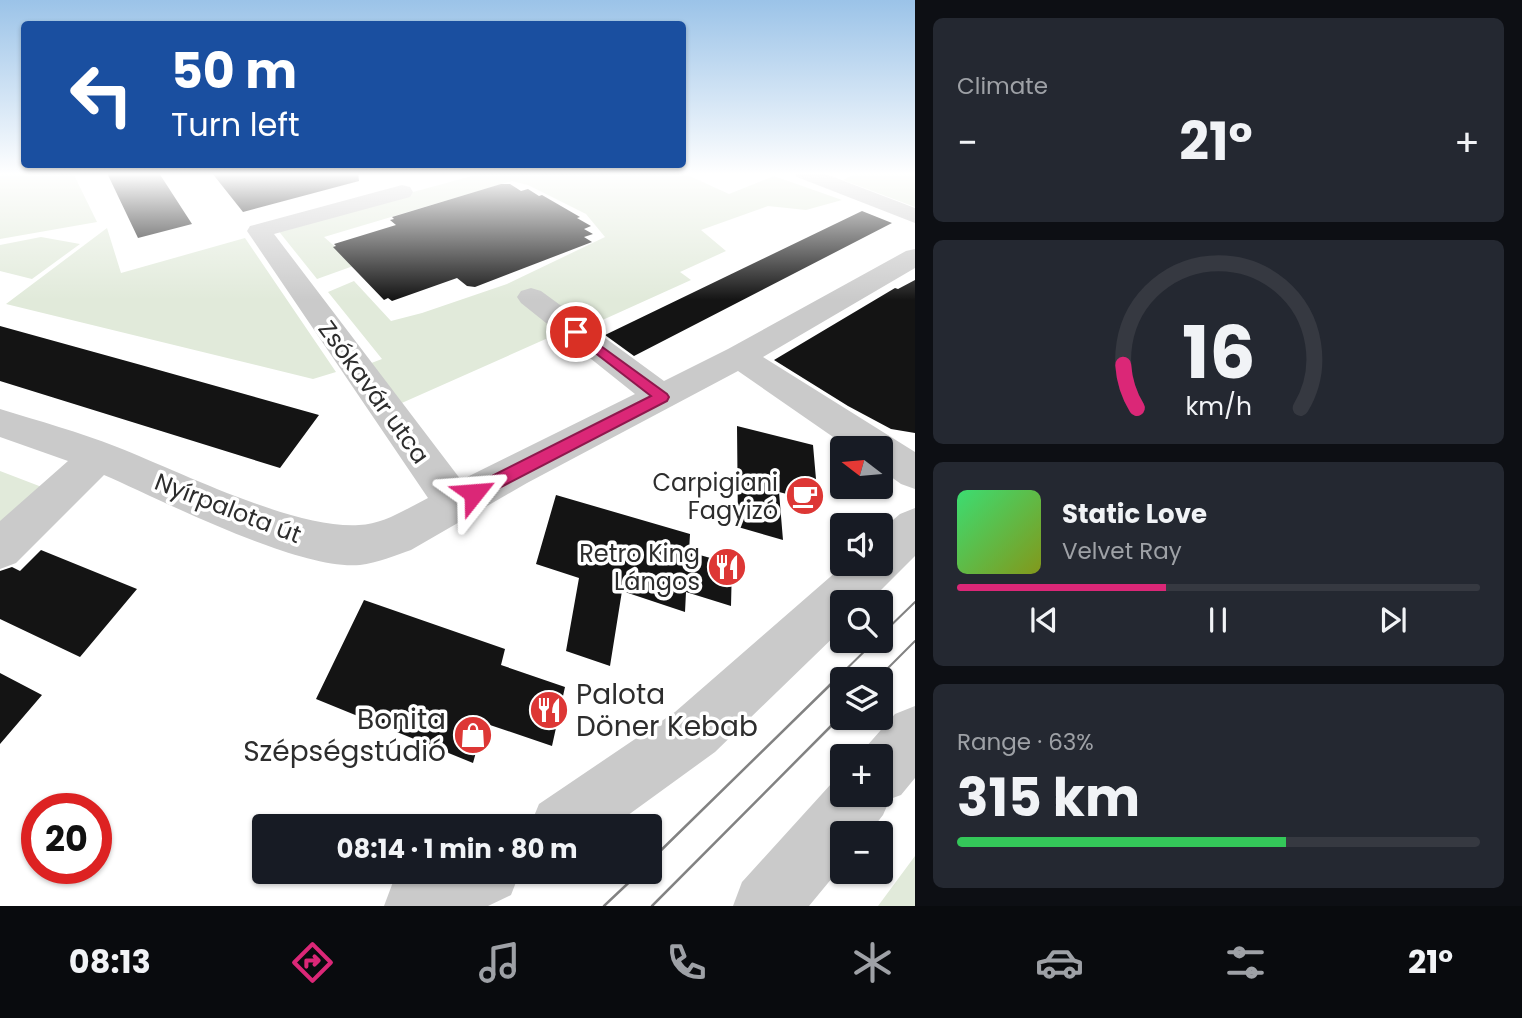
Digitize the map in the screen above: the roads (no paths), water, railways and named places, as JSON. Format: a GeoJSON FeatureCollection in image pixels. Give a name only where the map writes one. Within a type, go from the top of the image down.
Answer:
{"type":"FeatureCollection","features":[{"type":"Feature","properties":{"kind":"street","name":"Zsókavár utca"},"geometry":{"type":"LineString","coordinates":[[317,215],[259,231],[455,504]]}},
{"type":"Feature","properties":{"kind":"street"},"geometry":{"type":"LineString","coordinates":[[455,504],[738,357],[915,257]]}},
{"type":"Feature","properties":{"kind":"street"},"geometry":{"type":"LineString","coordinates":[[531,298],[662,397]]}},
{"type":"Feature","properties":{"kind":"street"},"geometry":{"type":"LineString","coordinates":[[738,357],[859,436]]}},
{"type":"Feature","properties":{"kind":"street","name":"Nyírpalota út"},"geometry":{"type":"LineString","coordinates":[[0,423],[99,456],[255,521],[320,543],[360,545],[396,536],[455,504]]}},
{"type":"Feature","properties":{"kind":"street"},"geometry":{"type":"LineString","coordinates":[[0,549],[99,456]]}},
{"type":"Feature","properties":{"kind":"street"},"geometry":{"type":"LineString","coordinates":[[893,458],[915,473]]}},
{"type":"Feature","properties":{"kind":"street"},"geometry":{"type":"LineString","coordinates":[[893,548],[915,527]]}},
{"type":"Feature","properties":{"kind":"street"},"geometry":{"type":"LineString","coordinates":[[578,814],[695,732],[863,576]]}},
{"type":"Feature","properties":{"kind":"street"},"geometry":{"type":"LineString","coordinates":[[893,759],[915,734]]}},
{"type":"Feature","properties":{"kind":"street"},"geometry":{"type":"LineString","coordinates":[[766,906],[851,807]]}},
{"type":"Feature","properties":{"kind":"street"},"geometry":{"type":"LineString","coordinates":[[417,906],[463,884]]}},
{"type":"Feature","properties":{"kind":"tram line"},"geometry":{"type":"LineString","coordinates":[[893,623],[915,602]]}},
{"type":"Feature","properties":{"kind":"tram line"},"geometry":{"type":"LineString","coordinates":[[889,667],[915,641]]}},
{"type":"Feature","properties":{"kind":"tram line"},"geometry":{"type":"LineString","coordinates":[[829,686],[863,653]]}},
{"type":"Feature","properties":{"kind":"tram line"},"geometry":{"type":"LineString","coordinates":[[662,849],[830,685]]}},
{"type":"Feature","properties":{"kind":"tram line"},"geometry":{"type":"LineString","coordinates":[[652,906],[830,727]]}},
{"type":"Feature","properties":{"kind":"tram line"},"geometry":{"type":"LineString","coordinates":[[604,906],[627,884]]}},
{"type":"Feature","properties":{"kind":"place","name":"Carpigiani Fagyizó"},"geometry":{"type":"Point","coordinates":[805,496]}},
{"type":"Feature","properties":{"kind":"place","name":"Retro King Lángos"},"geometry":{"type":"Point","coordinates":[727,567]}},
{"type":"Feature","properties":{"kind":"place","name":"Palota Döner Kebab"},"geometry":{"type":"Point","coordinates":[549,710]}},
{"type":"Feature","properties":{"kind":"place","name":"Bonita Szépségstúdió"},"geometry":{"type":"Point","coordinates":[473,735]}}]}
